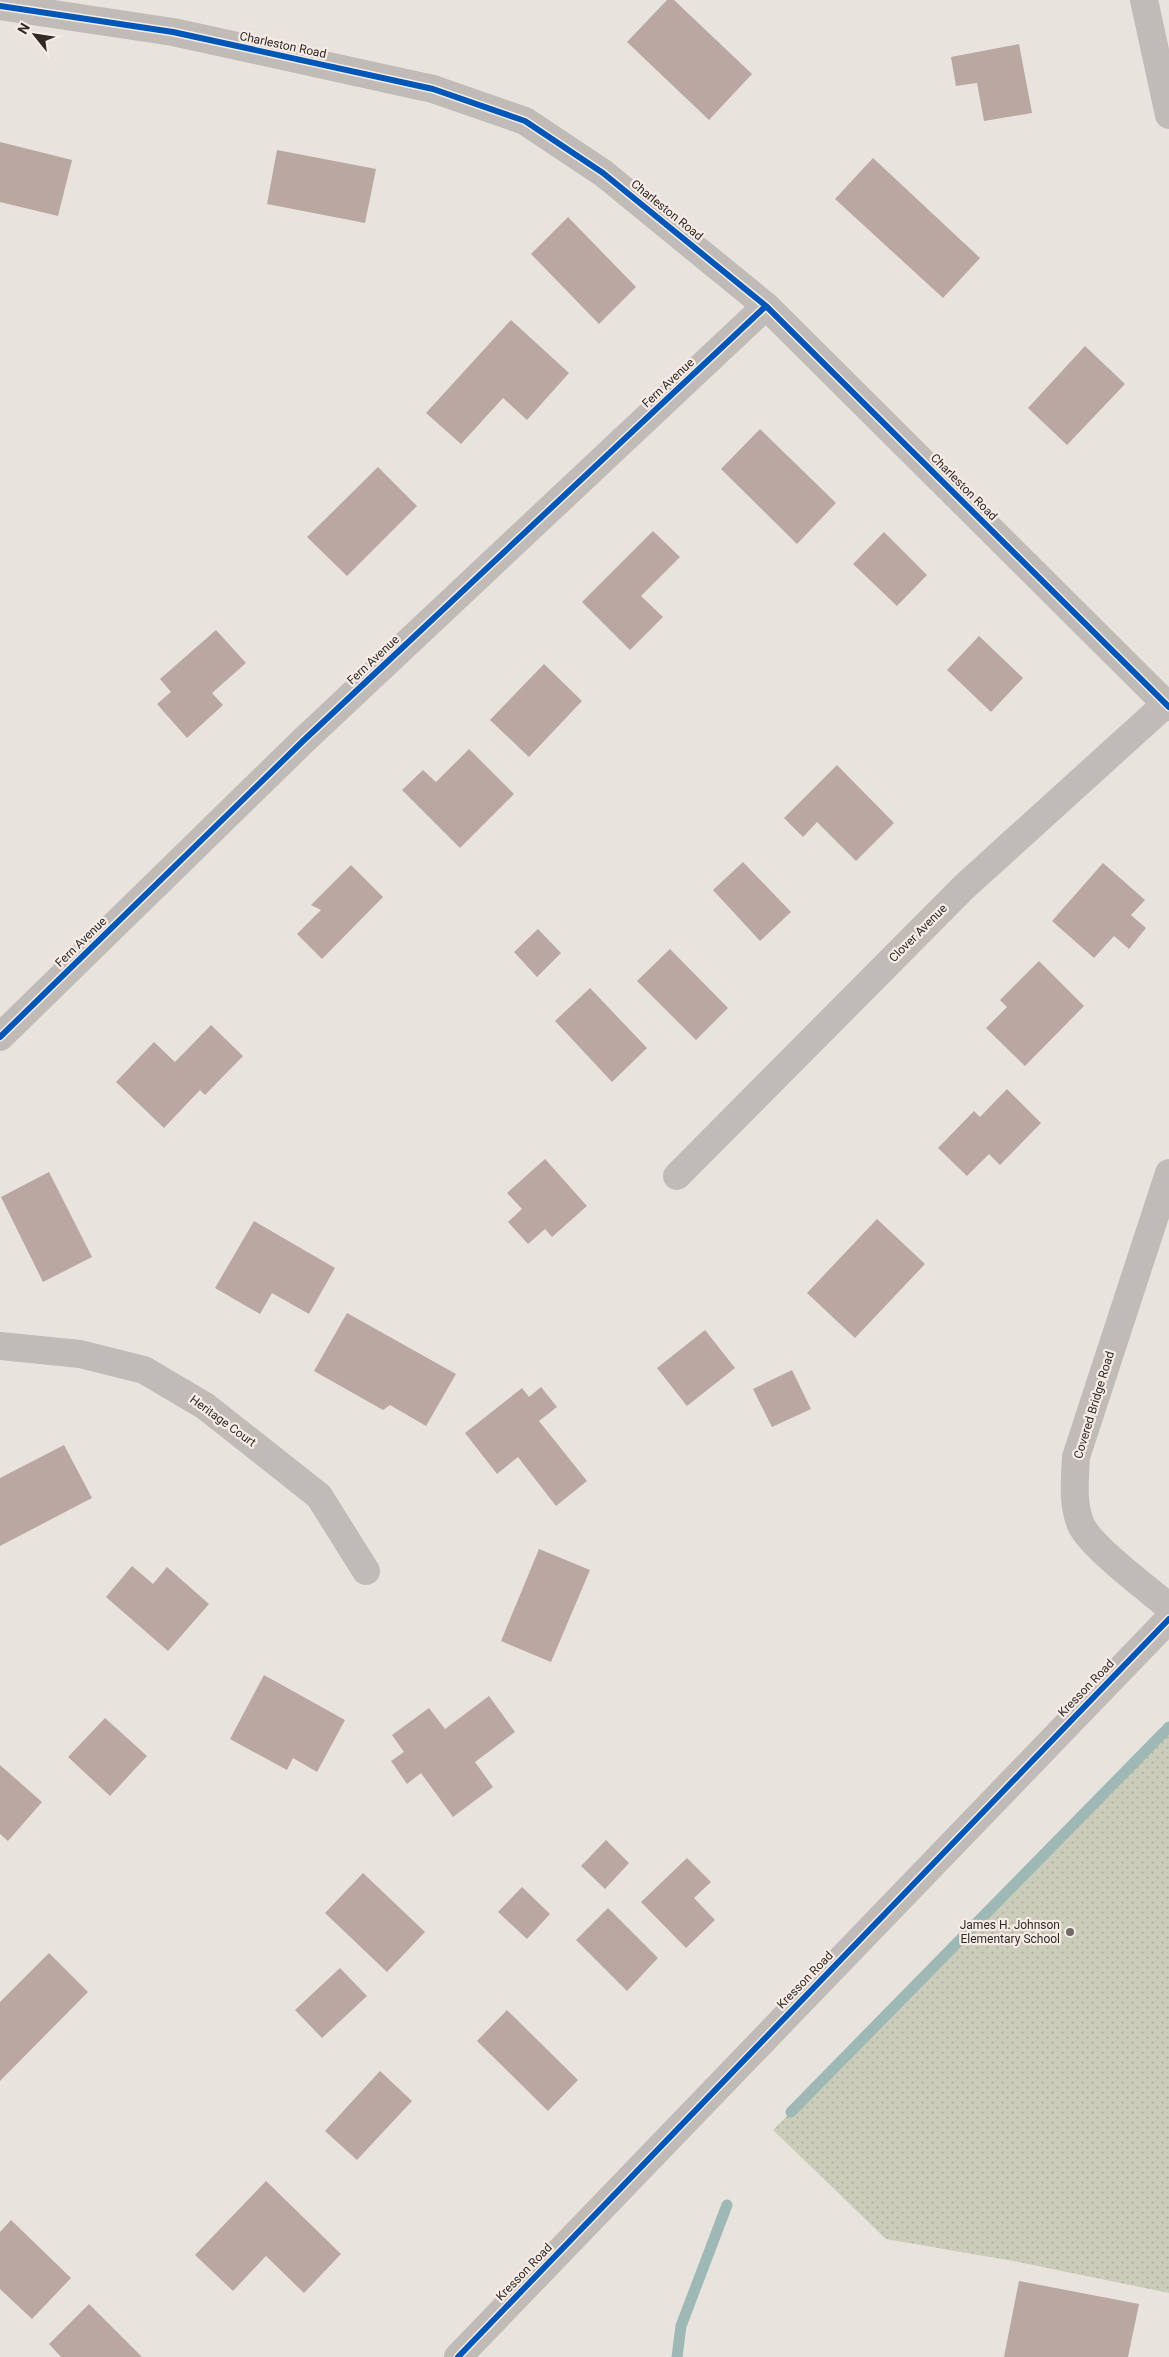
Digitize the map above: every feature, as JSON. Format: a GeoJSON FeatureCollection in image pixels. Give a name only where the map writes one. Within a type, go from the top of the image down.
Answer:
{"type":"FeatureCollection","features":[{"type":"Feature","properties":{"kind":"street"},"geometry":{"type":"LineString","coordinates":[[1144,0],[1169,115]]}},
{"type":"Feature","properties":{"kind":"street","name":"Charleston Road"},"geometry":{"type":"LineString","coordinates":[[0,6],[173,32],[414,85],[525,121],[603,173],[766,306],[1168,704]]}},
{"type":"Feature","properties":{"kind":"street","name":"Fern Avenue"},"geometry":{"type":"LineString","coordinates":[[0,1036],[303,741],[766,306]]}},
{"type":"Feature","properties":{"kind":"street","name":"Clover Avenue"},"geometry":{"type":"LineString","coordinates":[[677,1176],[964,887],[1168,704]]}},
{"type":"Feature","properties":{"kind":"street","name":"Covered Bridge Road"},"geometry":{"type":"LineString","coordinates":[[1169,1173],[1076,1457],[1074,1497],[1082,1526],[1097,1544],[1169,1607]]}},
{"type":"Feature","properties":{"kind":"street","name":"Heritage Court"},"geometry":{"type":"LineString","coordinates":[[0,1346],[80,1354],[144,1370],[205,1406],[319,1496],[366,1571]]}},
{"type":"Feature","properties":{"kind":"street","name":"Kresson Road"},"geometry":{"type":"LineString","coordinates":[[458,2357],[1169,1619]]}},
{"type":"Feature","properties":{"kind":"green space","name":"James H. Johnson Elementary School"},"geometry":{"type":"Polygon","coordinates":[[[1169,1734],[1169,2293],[1013,2261],[886,2239],[773,2130],[1169,1734]]]}},
{"type":"Feature","properties":{"kind":"building"},"geometry":{"type":"Polygon","coordinates":[[[667,0],[674,0],[752,74],[709,120],[627,42],[667,0]]]}},
{"type":"Feature","properties":{"kind":"building"},"geometry":{"type":"Polygon","coordinates":[[[1019,44],[1032,113],[984,121],[977,83],[956,86],[951,57],[1019,44]]]}},
{"type":"Feature","properties":{"kind":"building"},"geometry":{"type":"Polygon","coordinates":[[[0,142],[72,160],[58,216],[0,202],[0,142]]]}},
{"type":"Feature","properties":{"kind":"building"},"geometry":{"type":"Polygon","coordinates":[[[277,150],[376,169],[365,223],[267,204],[277,150]]]}},
{"type":"Feature","properties":{"kind":"building"},"geometry":{"type":"Polygon","coordinates":[[[873,158],[980,258],[943,298],[835,199],[873,158]]]}},
{"type":"Feature","properties":{"kind":"building"},"geometry":{"type":"Polygon","coordinates":[[[568,217],[636,287],[599,324],[531,254],[568,217]]]}},
{"type":"Feature","properties":{"kind":"building"},"geometry":{"type":"Polygon","coordinates":[[[511,320],[569,373],[527,420],[503,398],[461,444],[426,413],[511,320]]]}},
{"type":"Feature","properties":{"kind":"building"},"geometry":{"type":"Polygon","coordinates":[[[1085,346],[1125,384],[1067,445],[1028,408],[1085,346]]]}},
{"type":"Feature","properties":{"kind":"building"},"geometry":{"type":"Polygon","coordinates":[[[760,429],[836,503],[797,544],[721,469],[760,429]]]}},
{"type":"Feature","properties":{"kind":"building"},"geometry":{"type":"Polygon","coordinates":[[[378,467],[417,506],[347,576],[307,537],[378,467]]]}},
{"type":"Feature","properties":{"kind":"building"},"geometry":{"type":"Polygon","coordinates":[[[653,531],[680,557],[641,596],[663,617],[630,650],[582,602],[653,531]]]}},
{"type":"Feature","properties":{"kind":"building"},"geometry":{"type":"Polygon","coordinates":[[[884,532],[927,575],[897,606],[853,564],[884,532]]]}},
{"type":"Feature","properties":{"kind":"building"},"geometry":{"type":"Polygon","coordinates":[[[216,630],[246,663],[212,693],[223,705],[187,738],[157,704],[171,692],[160,679],[216,630]]]}},
{"type":"Feature","properties":{"kind":"building"},"geometry":{"type":"Polygon","coordinates":[[[979,636],[1023,678],[991,712],[947,670],[979,636]]]}},
{"type":"Feature","properties":{"kind":"building"},"geometry":{"type":"Polygon","coordinates":[[[544,664],[582,701],[529,757],[490,720],[544,664]]]}},
{"type":"Feature","properties":{"kind":"building"},"geometry":{"type":"Polygon","coordinates":[[[469,749],[514,794],[460,848],[402,790],[423,770],[436,782],[469,749]]]}},
{"type":"Feature","properties":{"kind":"building"},"geometry":{"type":"Polygon","coordinates":[[[837,765],[894,823],[856,861],[817,822],[803,837],[784,818],[837,765]]]}},
{"type":"Feature","properties":{"kind":"building"},"geometry":{"type":"Polygon","coordinates":[[[743,862],[791,912],[760,941],[713,890],[743,862]]]}},
{"type":"Feature","properties":{"kind":"building"},"geometry":{"type":"Polygon","coordinates":[[[1103,863],[1145,900],[1131,915],[1146,928],[1129,949],[1114,936],[1094,958],[1052,921],[1103,863]]]}},
{"type":"Feature","properties":{"kind":"building"},"geometry":{"type":"Polygon","coordinates":[[[351,865],[383,897],[322,959],[297,934],[321,910],[311,905],[351,865]]]}},
{"type":"Feature","properties":{"kind":"building"},"geometry":{"type":"Polygon","coordinates":[[[538,929],[561,953],[537,977],[514,952],[538,929]]]}},
{"type":"Feature","properties":{"kind":"building"},"geometry":{"type":"Polygon","coordinates":[[[670,949],[728,1008],[696,1040],[637,981],[670,949]]]}},
{"type":"Feature","properties":{"kind":"building"},"geometry":{"type":"Polygon","coordinates":[[[1039,961],[1084,1006],[1025,1066],[986,1028],[1007,1007],[1000,1000],[1039,961]]]}},
{"type":"Feature","properties":{"kind":"building"},"geometry":{"type":"Polygon","coordinates":[[[590,988],[647,1048],[612,1082],[555,1021],[590,988]]]}},
{"type":"Feature","properties":{"kind":"building"},"geometry":{"type":"Polygon","coordinates":[[[211,1025],[243,1056],[205,1095],[200,1090],[164,1128],[116,1082],[154,1042],[175,1062],[211,1025]]]}},
{"type":"Feature","properties":{"kind":"building"},"geometry":{"type":"Polygon","coordinates":[[[1007,1089],[1041,1123],[1000,1165],[989,1154],[967,1176],[938,1148],[974,1111],[980,1117],[1007,1089]]]}},
{"type":"Feature","properties":{"kind":"building"},"geometry":{"type":"Polygon","coordinates":[[[545,1159],[587,1206],[552,1237],[545,1229],[528,1244],[508,1222],[522,1209],[507,1193],[545,1159]]]}},
{"type":"Feature","properties":{"kind":"building"},"geometry":{"type":"Polygon","coordinates":[[[49,1172],[92,1257],[43,1282],[1,1197],[49,1172]]]}},
{"type":"Feature","properties":{"kind":"building"},"geometry":{"type":"Polygon","coordinates":[[[877,1219],[925,1264],[855,1338],[807,1293],[877,1219]]]}},
{"type":"Feature","properties":{"kind":"building"},"geometry":{"type":"Polygon","coordinates":[[[254,1221],[335,1268],[309,1314],[272,1293],[260,1314],[215,1288],[254,1221]]]}},
{"type":"Feature","properties":{"kind":"building"},"geometry":{"type":"Polygon","coordinates":[[[347,1313],[456,1374],[426,1426],[390,1405],[383,1410],[314,1371],[347,1313]]]}},
{"type":"Feature","properties":{"kind":"building"},"geometry":{"type":"Polygon","coordinates":[[[705,1330],[735,1368],[687,1406],[657,1368],[705,1330]]]}},
{"type":"Feature","properties":{"kind":"building"},"geometry":{"type":"Polygon","coordinates":[[[792,1370],[811,1409],[772,1427],[753,1389],[792,1370]]]}},
{"type":"Feature","properties":{"kind":"building"},"geometry":{"type":"Polygon","coordinates":[[[541,1387],[557,1407],[539,1421],[587,1481],[556,1506],[518,1457],[497,1474],[465,1433],[522,1388],[529,1397],[541,1387]]]}},
{"type":"Feature","properties":{"kind":"building"},"geometry":{"type":"Polygon","coordinates":[[[64,1445],[92,1498],[0,1546],[0,1478],[64,1445]]]}},
{"type":"Feature","properties":{"kind":"building"},"geometry":{"type":"Polygon","coordinates":[[[539,1549],[590,1570],[551,1662],[501,1641],[539,1549]]]}},
{"type":"Feature","properties":{"kind":"building"},"geometry":{"type":"Polygon","coordinates":[[[132,1566],[153,1584],[167,1567],[209,1604],[168,1651],[106,1597],[132,1566]]]}},
{"type":"Feature","properties":{"kind":"building"},"geometry":{"type":"Polygon","coordinates":[[[264,1675],[345,1720],[317,1772],[293,1758],[287,1770],[230,1739],[264,1675]]]}},
{"type":"Feature","properties":{"kind":"building"},"geometry":{"type":"Polygon","coordinates":[[[489,1696],[515,1732],[475,1762],[493,1787],[453,1817],[421,1773],[407,1784],[391,1761],[404,1752],[392,1735],[429,1708],[445,1729],[489,1696]]]}},
{"type":"Feature","properties":{"kind":"building"},"geometry":{"type":"Polygon","coordinates":[[[105,1718],[147,1756],[110,1796],[68,1757],[105,1718]]]}},
{"type":"Feature","properties":{"kind":"building"},"geometry":{"type":"Polygon","coordinates":[[[0,1765],[42,1802],[8,1841],[0,1834],[0,1765]]]}},
{"type":"Feature","properties":{"kind":"building"},"geometry":{"type":"Polygon","coordinates":[[[606,1840],[629,1863],[605,1889],[581,1866],[606,1840]]]}},
{"type":"Feature","properties":{"kind":"building"},"geometry":{"type":"Polygon","coordinates":[[[687,1858],[711,1882],[694,1898],[715,1920],[686,1948],[641,1902],[687,1858]]]}},
{"type":"Feature","properties":{"kind":"building"},"geometry":{"type":"Polygon","coordinates":[[[363,1873],[425,1932],[387,1972],[325,1913],[363,1873]]]}},
{"type":"Feature","properties":{"kind":"building"},"geometry":{"type":"Polygon","coordinates":[[[522,1887],[550,1914],[527,1939],[498,1912],[522,1887]]]}},
{"type":"Feature","properties":{"kind":"building"},"geometry":{"type":"Polygon","coordinates":[[[608,1908],[658,1958],[627,1991],[576,1940],[608,1908]]]}},
{"type":"Feature","properties":{"kind":"building"},"geometry":{"type":"Polygon","coordinates":[[[49,1953],[88,1992],[0,2081],[0,2002],[49,1953]]]}},
{"type":"Feature","properties":{"kind":"building"},"geometry":{"type":"Polygon","coordinates":[[[340,1968],[367,1996],[322,2038],[295,2010],[340,1968]]]}},
{"type":"Feature","properties":{"kind":"building"},"geometry":{"type":"Polygon","coordinates":[[[507,2010],[578,2080],[548,2111],[477,2041],[507,2010]]]}},
{"type":"Feature","properties":{"kind":"building"},"geometry":{"type":"Polygon","coordinates":[[[380,2071],[412,2101],[357,2160],[325,2131],[380,2071]]]}},
{"type":"Feature","properties":{"kind":"building"},"geometry":{"type":"Polygon","coordinates":[[[266,2181],[341,2254],[304,2293],[266,2256],[233,2291],[195,2255],[266,2181]]]}},
{"type":"Feature","properties":{"kind":"building"},"geometry":{"type":"Polygon","coordinates":[[[11,2220],[71,2278],[32,2319],[0,2289],[0,2232],[11,2220]]]}},
{"type":"Feature","properties":{"kind":"building"},"geometry":{"type":"Polygon","coordinates":[[[1019,2281],[1139,2304],[1128,2357],[1004,2357],[1019,2281]]]}},
{"type":"Feature","properties":{"kind":"building"},"geometry":{"type":"Polygon","coordinates":[[[89,2304],[142,2357],[61,2357],[49,2344],[89,2304]]]}},
{"type":"Feature","properties":{"kind":"waterway"},"geometry":{"type":"LineString","coordinates":[[791,2112],[1169,1727]]}},
{"type":"Feature","properties":{"kind":"waterway"},"geometry":{"type":"LineString","coordinates":[[677,2357],[681,2326],[727,2205]]}},
{"type":"Feature","properties":{"kind":"cycle path"},"geometry":{"type":"LineString","coordinates":[[0,6],[173,32],[433,89],[525,121],[603,173],[766,306],[1169,707]]}},
{"type":"Feature","properties":{"kind":"cycle path"},"geometry":{"type":"LineString","coordinates":[[0,1037],[303,741],[766,306]]}},
{"type":"Feature","properties":{"kind":"cycle path"},"geometry":{"type":"LineString","coordinates":[[458,2357],[1169,1619]]}},
{"type":"Feature","properties":{"kind":"place","name":"James H. Johnson Elementary School"},"geometry":{"type":"Point","coordinates":[1070,1932]}}]}
